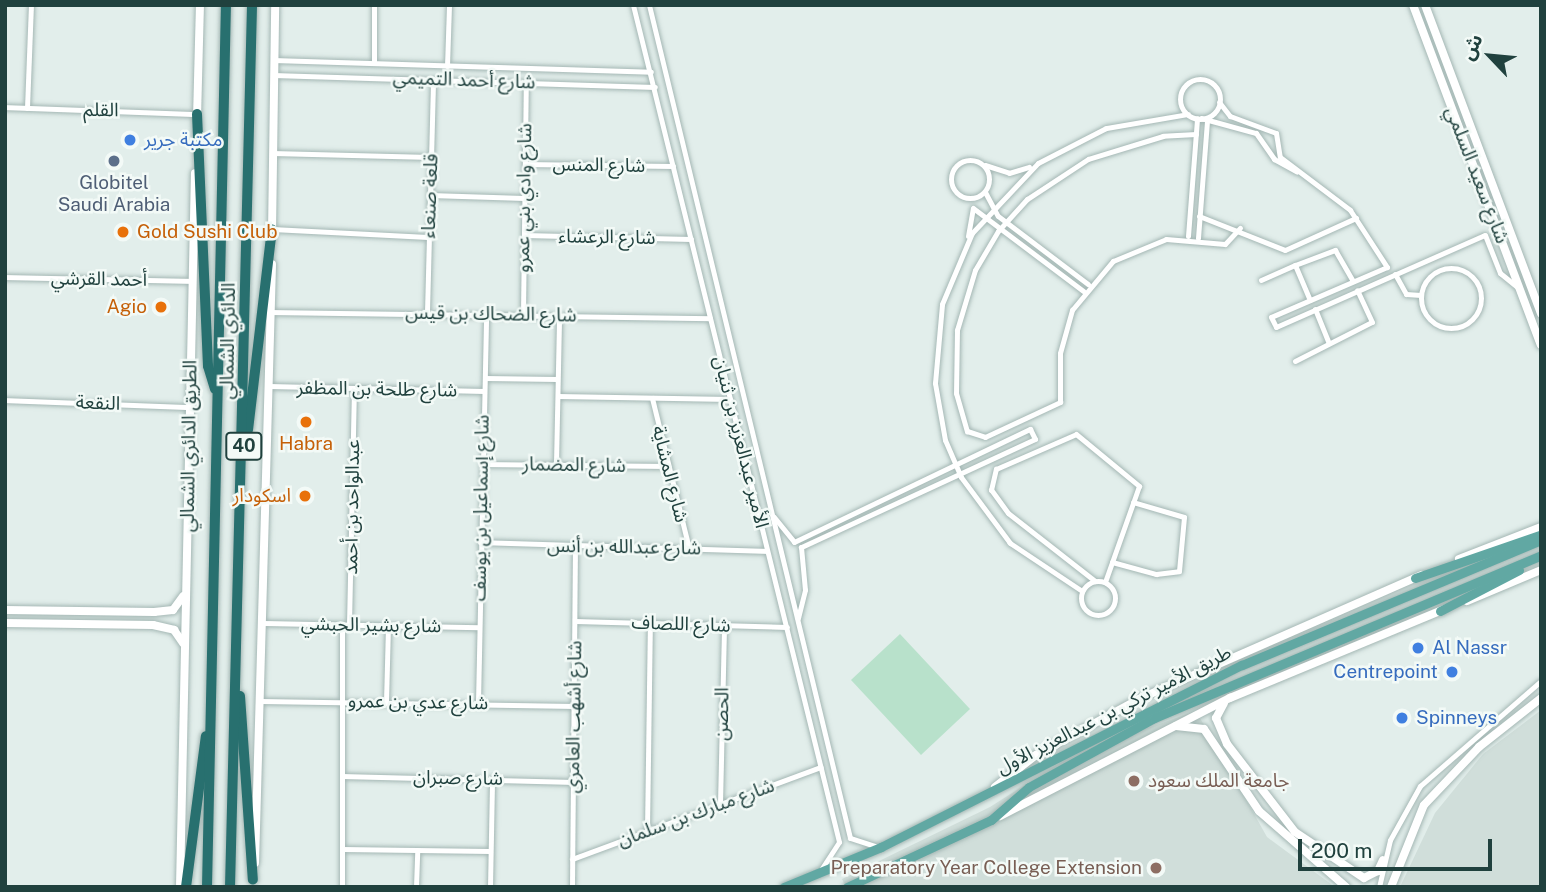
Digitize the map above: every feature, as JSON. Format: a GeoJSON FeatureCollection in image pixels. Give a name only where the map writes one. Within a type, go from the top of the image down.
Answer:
{"type":"FeatureCollection","features":[{"type":"Feature","properties":{"kind":"highway","name":"الدائري الشمالي"},"geometry":{"type":"LineString","coordinates":[[207,887],[226,5]]}},
{"type":"Feature","properties":{"kind":"highway","name":"الدائري الشمالي"},"geometry":{"type":"LineString","coordinates":[[230,887],[244,436],[252,5]]}},
{"type":"Feature","properties":{"kind":"highway"},"geometry":{"type":"LineString","coordinates":[[197,114],[208,366],[218,399]]}},
{"type":"Feature","properties":{"kind":"highway"},"geometry":{"type":"LineString","coordinates":[[244,436],[272,229]]}},
{"type":"Feature","properties":{"kind":"highway"},"geometry":{"type":"LineString","coordinates":[[236,676],[253,884]]}},
{"type":"Feature","properties":{"kind":"highway"},"geometry":{"type":"LineString","coordinates":[[186,887],[212,704]]}},
{"type":"Feature","properties":{"kind":"main road","name":"الطريق الدائري الشمالي"},"geometry":{"type":"LineString","coordinates":[[180,887],[200,5]]}},
{"type":"Feature","properties":{"kind":"main road"},"geometry":{"type":"LineString","coordinates":[[253,884],[263,701],[275,5]]}},
{"type":"Feature","properties":{"kind":"main road","name":"شارع سعيد السلمي"},"geometry":{"type":"LineString","coordinates":[[1413,5],[1541,345]]}},
{"type":"Feature","properties":{"kind":"main road","name":"شارع سعيد السلمي"},"geometry":{"type":"LineString","coordinates":[[1425,5],[1541,314]]}},
{"type":"Feature","properties":{"kind":"main road"},"geometry":{"type":"LineString","coordinates":[[982,797],[1036,755],[1139,699],[1415,578],[1541,527]]}},
{"type":"Feature","properties":{"kind":"main road"},"geometry":{"type":"LineString","coordinates":[[1415,578],[1541,535]]}},
{"type":"Feature","properties":{"kind":"main road","name":"طريق الأمير تركي بن عبدالعزيز الأول"},"geometry":{"type":"LineString","coordinates":[[784,887],[881,847],[1230,671],[1541,540]]}},
{"type":"Feature","properties":{"kind":"main road"},"geometry":{"type":"LineString","coordinates":[[1440,611],[1541,557]]}},
{"type":"Feature","properties":{"kind":"main road","name":"طريق الأمير تركي بن عبدالعزيز الأول"},"geometry":{"type":"LineString","coordinates":[[847,887],[991,820],[1029,787],[1154,718],[1541,557]]}},
{"type":"Feature","properties":{"kind":"main road"},"geometry":{"type":"LineString","coordinates":[[991,820],[1230,698],[1541,570]]}},
{"type":"Feature","properties":{"kind":"main road"},"geometry":{"type":"LineString","coordinates":[[5,610],[154,612],[181,605],[186,583]]}},
{"type":"Feature","properties":{"kind":"main road"},"geometry":{"type":"LineString","coordinates":[[153,625],[168,620],[154,612]]}},
{"type":"Feature","properties":{"kind":"main road"},"geometry":{"type":"LineString","coordinates":[[5,623],[153,625],[180,634],[185,651]]}},
{"type":"Feature","properties":{"kind":"main road"},"geometry":{"type":"LineString","coordinates":[[1230,698],[1215,713],[1227,744],[1275,810],[1362,887]]}},
{"type":"Feature","properties":{"kind":"main road"},"geometry":{"type":"LineString","coordinates":[[1391,887],[1424,805],[1479,747],[1541,698]]}},
{"type":"Feature","properties":{"kind":"main road"},"geometry":{"type":"LineString","coordinates":[[1170,727],[1201,726],[1228,773],[1278,832],[1347,887]]}},
{"type":"Feature","properties":{"kind":"main road"},"geometry":{"type":"LineString","coordinates":[[1227,744],[1213,733],[1228,773]]}},
{"type":"Feature","properties":{"kind":"main road"},"geometry":{"type":"LineString","coordinates":[[1331,861],[1364,878],[1378,871],[1383,860]]}},
{"type":"Feature","properties":{"kind":"main road"},"geometry":{"type":"LineString","coordinates":[[864,887],[870,877]]}},
{"type":"Feature","properties":{"kind":"street"},"geometry":{"type":"LineString","coordinates":[[27,107],[31,5]]}},
{"type":"Feature","properties":{"kind":"street"},"geometry":{"type":"LineString","coordinates":[[374,5],[374,62]]}},
{"type":"Feature","properties":{"kind":"street"},"geometry":{"type":"LineString","coordinates":[[447,66],[449,5]]}},
{"type":"Feature","properties":{"kind":"street","name":"الأمير عبدالعزيز بن ثنيان"},"geometry":{"type":"LineString","coordinates":[[633,5],[839,842]]}},
{"type":"Feature","properties":{"kind":"street","name":"الأمير عبدالعزيز بن ثنيان"},"geometry":{"type":"LineString","coordinates":[[649,5],[850,838]]}},
{"type":"Feature","properties":{"kind":"street","name":"شارع أحمد التميمي"},"geometry":{"type":"LineString","coordinates":[[273,60],[651,72]]}},
{"type":"Feature","properties":{"kind":"street","name":"شارع أحمد التميمي"},"geometry":{"type":"LineString","coordinates":[[273,75],[654,87]]}},
{"type":"Feature","properties":{"kind":"street","name":"قلعة صنعاء"},"geometry":{"type":"LineString","coordinates":[[427,312],[433,79]]}},
{"type":"Feature","properties":{"kind":"street"},"geometry":{"type":"LineString","coordinates":[[1188,114],[1180,98],[1194,80],[1215,86],[1219,102],[1230,116],[1276,133],[1280,157],[1313,180],[1356,218],[1387,267],[1271,317],[1276,327],[1485,235],[1500,273],[1521,290]]}},
{"type":"Feature","properties":{"kind":"street","name":"شارع وادي بني عمرو"},"geometry":{"type":"LineString","coordinates":[[523,314],[526,82]]}},
{"type":"Feature","properties":{"kind":"street"},"geometry":{"type":"LineString","coordinates":[[1188,236],[1196,134],[1201,119],[1219,102]]}},
{"type":"Feature","properties":{"kind":"street","name":"القلم"},"geometry":{"type":"LineString","coordinates":[[5,107],[197,114]]}},
{"type":"Feature","properties":{"kind":"street"},"geometry":{"type":"LineString","coordinates":[[1105,582],[1139,486],[1076,434],[996,469],[989,479],[1017,523],[1095,581],[1105,582],[1115,596],[1104,614],[1084,608],[1082,591],[1010,543],[960,475],[954,462],[941,421],[934,361],[942,304],[963,250],[973,208],[971,199],[954,190],[953,170],[964,160],[1009,173],[1038,163],[1106,128],[1188,114],[1256,133],[1278,163],[1313,180]]}},
{"type":"Feature","properties":{"kind":"street"},"geometry":{"type":"LineString","coordinates":[[1198,237],[1201,119]]}},
{"type":"Feature","properties":{"kind":"street"},"geometry":{"type":"LineString","coordinates":[[663,123],[677,120]]}},
{"type":"Feature","properties":{"kind":"street"},"geometry":{"type":"LineString","coordinates":[[1196,134],[1163,136],[1088,159],[1052,179],[1000,229],[975,270],[957,330],[956,393],[967,431],[985,438],[1060,402],[1060,353],[1083,290],[1139,246],[1188,236],[1226,244],[1240,228]]}},
{"type":"Feature","properties":{"kind":"street"},"geometry":{"type":"LineString","coordinates":[[272,153],[431,156]]}},
{"type":"Feature","properties":{"kind":"street"},"geometry":{"type":"LineString","coordinates":[[963,250],[992,207],[1038,163]]}},
{"type":"Feature","properties":{"kind":"street","name":"شارع المنس"},"geometry":{"type":"LineString","coordinates":[[525,164],[673,166]]}},
{"type":"Feature","properties":{"kind":"street"},"geometry":{"type":"LineString","coordinates":[[984,165],[990,176],[985,192],[992,207],[1006,222],[1088,284]]}},
{"type":"Feature","properties":{"kind":"street"},"geometry":{"type":"LineString","coordinates":[[971,199],[985,192]]}},
{"type":"Feature","properties":{"kind":"street"},"geometry":{"type":"LineString","coordinates":[[430,195],[524,198]]}},
{"type":"Feature","properties":{"kind":"street"},"geometry":{"type":"LineString","coordinates":[[973,208],[1083,290]]}},
{"type":"Feature","properties":{"kind":"street"},"geometry":{"type":"LineString","coordinates":[[1199,216],[1240,228],[1285,250],[1356,218]]}},
{"type":"Feature","properties":{"kind":"street"},"geometry":{"type":"LineString","coordinates":[[272,229],[428,237]]}},
{"type":"Feature","properties":{"kind":"street","name":"شارع الرعشاء"},"geometry":{"type":"LineString","coordinates":[[524,235],[691,239]]}},
{"type":"Feature","properties":{"kind":"street"},"geometry":{"type":"LineString","coordinates":[[1261,280],[1335,250],[1353,281]]}},
{"type":"Feature","properties":{"kind":"street"},"geometry":{"type":"LineString","coordinates":[[1295,265],[1310,300]]}},
{"type":"Feature","properties":{"kind":"street"},"geometry":{"type":"LineString","coordinates":[[1454,268],[1472,276],[1481,304],[1471,321],[1443,328],[1427,317],[1421,295],[1435,273],[1454,268]]}},
{"type":"Feature","properties":{"kind":"street"},"geometry":{"type":"LineString","coordinates":[[699,273],[714,269]]}},
{"type":"Feature","properties":{"kind":"street"},"geometry":{"type":"LineString","coordinates":[[1395,274],[1406,294],[1421,295]]}},
{"type":"Feature","properties":{"kind":"street","name":"أحمد القرشي"},"geometry":{"type":"LineString","coordinates":[[5,277],[193,281]]}},
{"type":"Feature","properties":{"kind":"street"},"geometry":{"type":"LineString","coordinates":[[1295,361],[1372,321],[1357,290]]}},
{"type":"Feature","properties":{"kind":"street"},"geometry":{"type":"LineString","coordinates":[[1315,309],[1329,343]]}},
{"type":"Feature","properties":{"kind":"street","name":"شارع الضحاك بن قيس"},"geometry":{"type":"LineString","coordinates":[[271,312],[427,312],[710,318]]}},
{"type":"Feature","properties":{"kind":"street","name":"شارع إسماعيل بن يوسف"},"geometry":{"type":"LineString","coordinates":[[478,703],[486,313]]}},
{"type":"Feature","properties":{"kind":"street"},"geometry":{"type":"LineString","coordinates":[[556,464],[559,315]]}},
{"type":"Feature","properties":{"kind":"street"},"geometry":{"type":"LineString","coordinates":[[485,378],[557,379]]}},
{"type":"Feature","properties":{"kind":"street","name":"شارع طلحة بن المظفر"},"geometry":{"type":"LineString","coordinates":[[269,386],[484,391]]}},
{"type":"Feature","properties":{"kind":"street","name":"عبدالواحد بن أحمد"},"geometry":{"type":"LineString","coordinates":[[349,625],[354,388]]}},
{"type":"Feature","properties":{"kind":"street"},"geometry":{"type":"LineString","coordinates":[[558,396],[730,399]]}},
{"type":"Feature","properties":{"kind":"street","name":"شارع المشاية"},"geometry":{"type":"LineString","coordinates":[[652,398],[666,466],[689,549]]}},
{"type":"Feature","properties":{"kind":"street","name":"النقعة"},"geometry":{"type":"LineString","coordinates":[[5,400],[190,407]]}},
{"type":"Feature","properties":{"kind":"street"},"geometry":{"type":"LineString","coordinates":[[773,516],[794,541],[954,462],[1030,429],[1035,439],[833,535],[801,547],[797,555],[805,590],[798,618]]}},
{"type":"Feature","properties":{"kind":"street","name":"شارع المضمار"},"geometry":{"type":"LineString","coordinates":[[482,464],[666,466]]}},
{"type":"Feature","properties":{"kind":"street"},"geometry":{"type":"LineString","coordinates":[[1112,562],[1156,574],[1179,571],[1184,517],[1133,502]]}},
{"type":"Feature","properties":{"kind":"street"},"geometry":{"type":"LineString","coordinates":[[830,523],[833,535]]}},
{"type":"Feature","properties":{"kind":"street","name":"شارع عبدالله بن أنس"},"geometry":{"type":"LineString","coordinates":[[480,542],[768,551]]}},
{"type":"Feature","properties":{"kind":"street","name":"شارع أشهب العامري"},"geometry":{"type":"LineString","coordinates":[[572,887],[575,547]]}},
{"type":"Feature","properties":{"kind":"street"},"geometry":{"type":"LineString","coordinates":[[1082,591],[1095,581]]}},
{"type":"Feature","properties":{"kind":"street","name":"شارع اللصاف"},"geometry":{"type":"LineString","coordinates":[[575,621],[787,627]]}},
{"type":"Feature","properties":{"kind":"street"},"geometry":{"type":"LineString","coordinates":[[647,831],[650,622]]}},
{"type":"Feature","properties":{"kind":"street","name":"شارع بشير الحبشي"},"geometry":{"type":"LineString","coordinates":[[264,623],[479,627]]}},
{"type":"Feature","properties":{"kind":"street"},"geometry":{"type":"LineString","coordinates":[[342,625],[342,887]]}},
{"type":"Feature","properties":{"kind":"street"},"geometry":{"type":"LineString","coordinates":[[386,702],[388,625]]}},
{"type":"Feature","properties":{"kind":"street","name":"الحصن"},"geometry":{"type":"LineString","coordinates":[[720,804],[723,625]]}},
{"type":"Feature","properties":{"kind":"street"},"geometry":{"type":"LineString","coordinates":[[1379,887],[1383,860],[1403,811],[1434,770],[1541,681]]}},
{"type":"Feature","properties":{"kind":"street","name":"شارع عدي بن عمرو"},"geometry":{"type":"LineString","coordinates":[[263,701],[573,706]]}},
{"type":"Feature","properties":{"kind":"street","name":"شارع مبارك بن سلمان"},"geometry":{"type":"LineString","coordinates":[[572,859],[821,767]]}},
{"type":"Feature","properties":{"kind":"street","name":"شارع صبران"},"geometry":{"type":"LineString","coordinates":[[344,776],[572,782]]}},
{"type":"Feature","properties":{"kind":"street"},"geometry":{"type":"LineString","coordinates":[[490,887],[492,779]]}},
{"type":"Feature","properties":{"kind":"street"},"geometry":{"type":"LineString","coordinates":[[818,873],[839,842],[850,838],[881,847]]}},
{"type":"Feature","properties":{"kind":"street"},"geometry":{"type":"LineString","coordinates":[[342,849],[490,851]]}},
{"type":"Feature","properties":{"kind":"street"},"geometry":{"type":"LineString","coordinates":[[416,887],[417,850]]}},
{"type":"Feature","properties":{"kind":"shaded area"},"geometry":{"type":"Polygon","coordinates":[[[1541,710],[1541,887],[1400,887],[1435,813],[1483,754],[1541,710]]]}},
{"type":"Feature","properties":{"kind":"shaded area","name":"جامعة الملك سعود"},"geometry":{"type":"Polygon","coordinates":[[[1196,711],[1267,837],[1335,887],[846,887],[842,879],[990,807],[1074,754],[1196,711]]]}},
{"type":"Feature","properties":{"kind":"green space"},"geometry":{"type":"Polygon","coordinates":[[[900,634],[970,709],[921,755],[851,680],[900,634]]]}},
{"type":"Feature","properties":{"kind":"place","name":"مكتبة جرير"},"geometry":{"type":"Point","coordinates":[130,140]}},
{"type":"Feature","properties":{"kind":"place","name":"Globitel Saudi Arabia"},"geometry":{"type":"Point","coordinates":[114,161]}},
{"type":"Feature","properties":{"kind":"place","name":"Gold Sushi Club"},"geometry":{"type":"Point","coordinates":[123,232]}},
{"type":"Feature","properties":{"kind":"place","name":"Agio"},"geometry":{"type":"Point","coordinates":[161,307]}},
{"type":"Feature","properties":{"kind":"place","name":"Habra"},"geometry":{"type":"Point","coordinates":[306,422]}},
{"type":"Feature","properties":{"kind":"place","name":"اسكودار"},"geometry":{"type":"Point","coordinates":[305,496]}},
{"type":"Feature","properties":{"kind":"place","name":"Al Nassr"},"geometry":{"type":"Point","coordinates":[1418,648]}},
{"type":"Feature","properties":{"kind":"place","name":"Centrepoint"},"geometry":{"type":"Point","coordinates":[1452,672]}},
{"type":"Feature","properties":{"kind":"place","name":"Spinneys"},"geometry":{"type":"Point","coordinates":[1402,718]}},
{"type":"Feature","properties":{"kind":"place","name":"جامعة الملك سعود"},"geometry":{"type":"Point","coordinates":[1134,781]}},
{"type":"Feature","properties":{"kind":"place","name":"Preparatory Year College Extension"},"geometry":{"type":"Point","coordinates":[1156,868]}}]}
